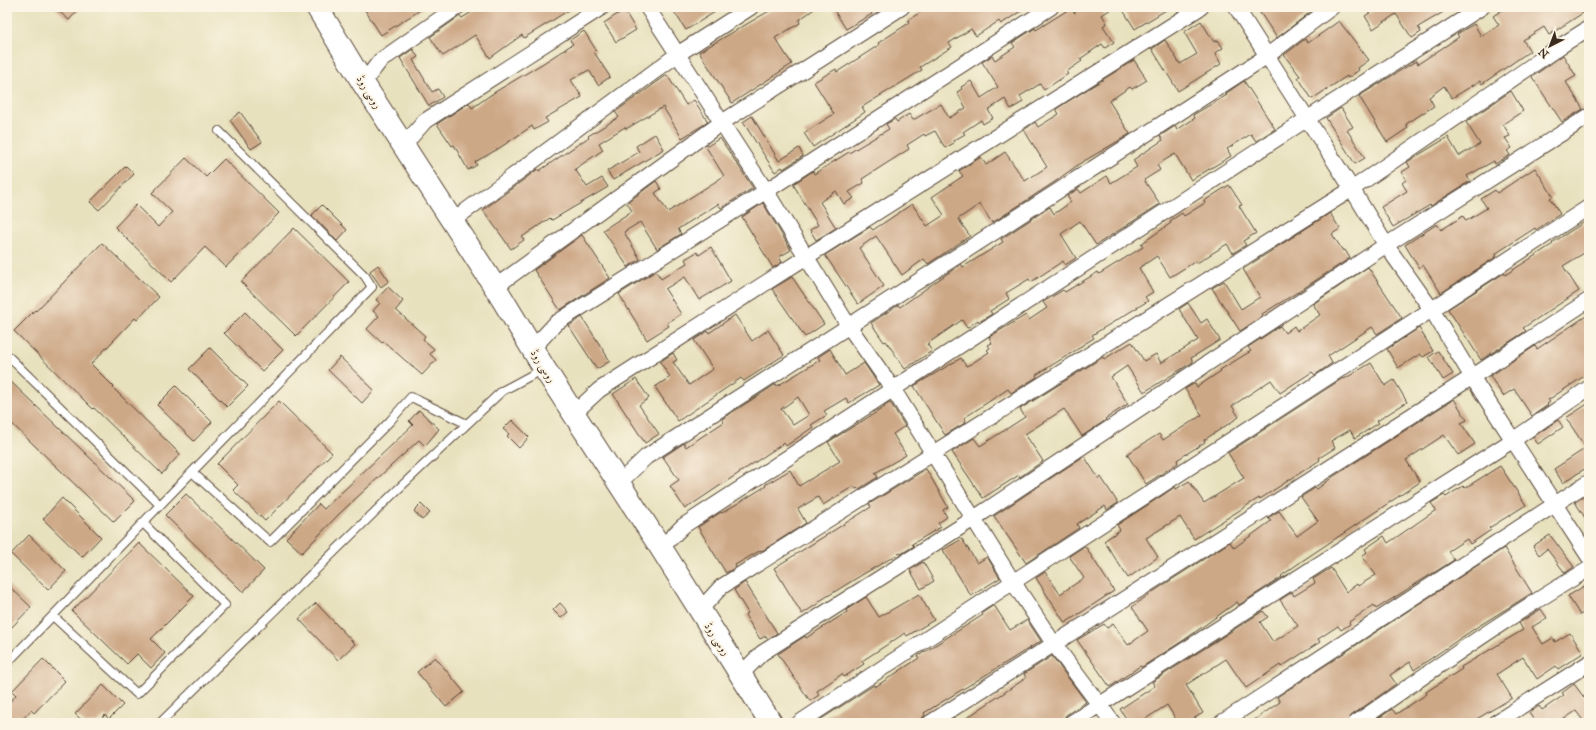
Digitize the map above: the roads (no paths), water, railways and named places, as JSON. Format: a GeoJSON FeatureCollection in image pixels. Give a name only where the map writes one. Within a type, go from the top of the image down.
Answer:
{"type":"FeatureCollection","features":[{"type":"Feature","properties":{"kind":"main road","name":"روسی روڈ"},"geometry":{"type":"LineString","coordinates":[[324,9],[363,83],[452,220],[532,350],[660,548],[770,723]]}},
{"type":"Feature","properties":{"kind":"street"},"geometry":{"type":"LineString","coordinates":[[363,83],[380,61],[457,7]]}},
{"type":"Feature","properties":{"kind":"street"},"geometry":{"type":"LineString","coordinates":[[404,146],[425,121],[602,7]]}},
{"type":"Feature","properties":{"kind":"street"},"geometry":{"type":"LineString","coordinates":[[647,7],[766,191],[848,326],[893,389],[1013,582],[1054,644],[1113,723]]}},
{"type":"Feature","properties":{"kind":"street"},"geometry":{"type":"LineString","coordinates":[[452,220],[678,54],[751,7]]}},
{"type":"Feature","properties":{"kind":"street"},"geometry":{"type":"LineString","coordinates":[[495,288],[721,123],[902,7]]}},
{"type":"Feature","properties":{"kind":"street"},"geometry":{"type":"LineString","coordinates":[[532,350],[556,323],[766,191],[1052,7]]}},
{"type":"Feature","properties":{"kind":"street"},"geometry":{"type":"LineString","coordinates":[[573,414],[599,390],[1200,7]]}},
{"type":"Feature","properties":{"kind":"street"},"geometry":{"type":"LineString","coordinates":[[1236,7],[1386,245],[1432,310],[1472,377],[1589,557]]}},
{"type":"Feature","properties":{"kind":"street"},"geometry":{"type":"LineString","coordinates":[[618,484],[646,457],[1267,56],[1332,7]]}},
{"type":"Feature","properties":{"kind":"street"},"geometry":{"type":"LineString","coordinates":[[660,548],[683,526],[1307,119],[1482,7]]}},
{"type":"Feature","properties":{"kind":"street"},"geometry":{"type":"LineString","coordinates":[[699,611],[721,587],[1352,189],[1589,28]]}},
{"type":"Feature","properties":{"kind":"street"},"geometry":{"type":"LineString","coordinates":[[740,675],[762,653],[973,519],[1386,245],[1589,116]]}},
{"type":"Feature","properties":{"kind":"street"},"geometry":{"type":"LineString","coordinates":[[799,723],[1589,207]]}},
{"type":"Feature","properties":{"kind":"street"},"geometry":{"type":"LineString","coordinates":[[930,723],[1472,377],[1589,300]]}},
{"type":"Feature","properties":{"kind":"street"},"geometry":{"type":"LineString","coordinates":[[1072,723],[1513,440],[1589,388]]}},
{"type":"Feature","properties":{"kind":"street"},"geometry":{"type":"LineString","coordinates":[[1221,723],[1589,482]]}},
{"type":"Feature","properties":{"kind":"street"},"geometry":{"type":"LineString","coordinates":[[1356,723],[1547,593],[1589,569]]}},
{"type":"Feature","properties":{"kind":"street"},"geometry":{"type":"LineString","coordinates":[[1495,723],[1589,664]]}},
{"type":"Feature","properties":{"kind":"lane"},"geometry":{"type":"LineString","coordinates":[[7,663],[372,287],[365,276],[219,131]]}},
{"type":"Feature","properties":{"kind":"lane"},"geometry":{"type":"LineString","coordinates":[[7,355],[160,505]]}},
{"type":"Feature","properties":{"kind":"lane"},"geometry":{"type":"LineString","coordinates":[[160,723],[394,493],[502,391],[544,368]]}},
{"type":"Feature","properties":{"kind":"lane"},"geometry":{"type":"LineString","coordinates":[[192,472],[270,542],[390,421],[411,397],[467,424]]}},
{"type":"Feature","properties":{"kind":"lane"},"geometry":{"type":"LineString","coordinates":[[53,616],[137,694],[225,605],[143,523]]}}]}
